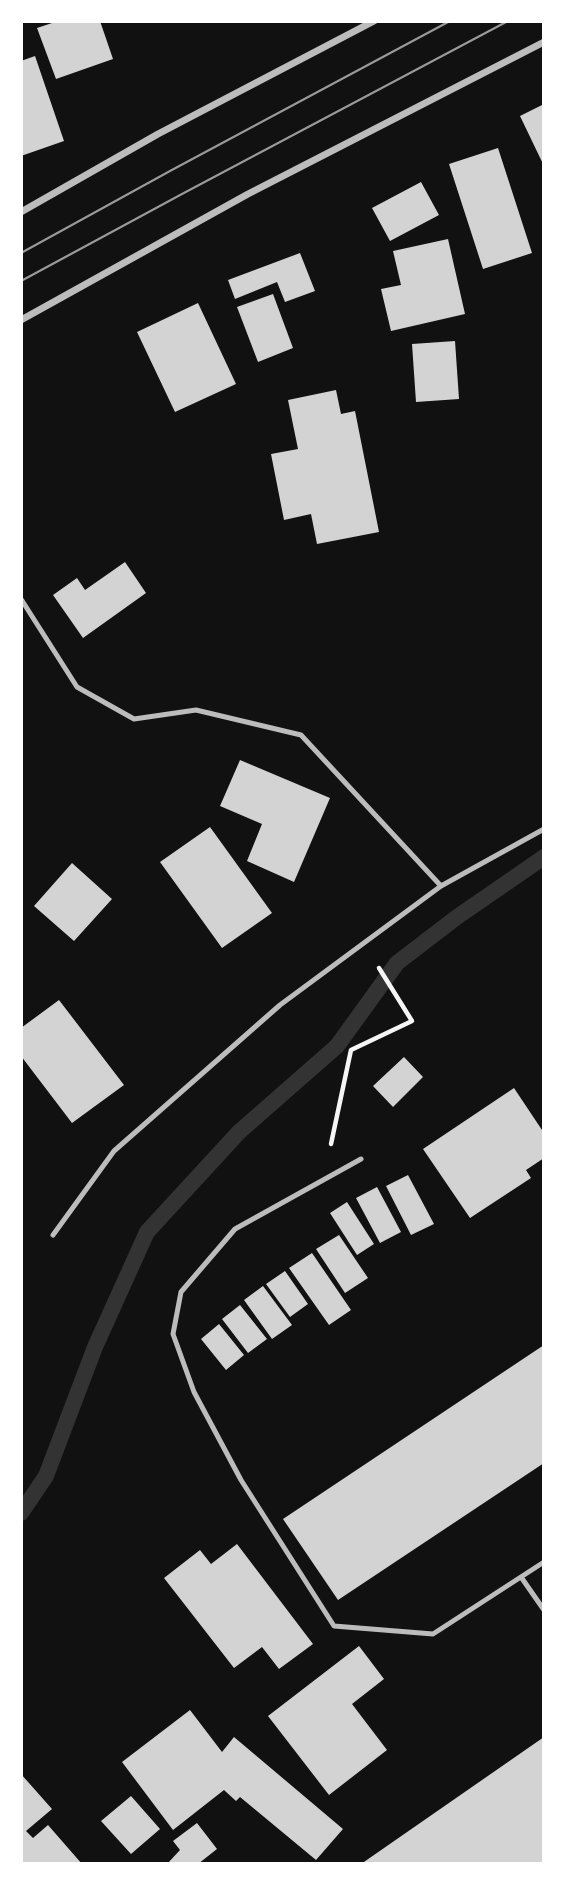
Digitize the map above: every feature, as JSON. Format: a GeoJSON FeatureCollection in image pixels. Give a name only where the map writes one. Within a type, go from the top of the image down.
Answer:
{"type":"FeatureCollection","features":[{"type":"Feature","properties":{"kind":"street"},"geometry":{"type":"LineString","coordinates":[[21,212],[158,134],[374,21]]}},
{"type":"Feature","properties":{"kind":"street"},"geometry":{"type":"LineString","coordinates":[[21,320],[248,194],[544,42]]}},
{"type":"Feature","properties":{"kind":"lane"},"geometry":{"type":"LineString","coordinates":[[21,599],[77,687],[134,719],[196,710],[301,735],[442,886]]}},
{"type":"Feature","properties":{"kind":"lane"},"geometry":{"type":"LineString","coordinates":[[53,1235],[114,1151],[280,1005],[442,886],[544,829]]}},
{"type":"Feature","properties":{"kind":"lane"},"geometry":{"type":"LineString","coordinates":[[361,1159],[236,1228],[181,1292],[173,1334],[194,1392],[241,1480],[334,1626],[433,1634],[544,1562]]}},
{"type":"Feature","properties":{"kind":"lane"},"geometry":{"type":"LineString","coordinates":[[521,1577],[544,1610]]}},
{"type":"Feature","properties":{"kind":"path"},"geometry":{"type":"LineString","coordinates":[[323,1180],[351,1050],[412,1021],[364,943]]}},
{"type":"Feature","properties":{"kind":"building"},"geometry":{"type":"Polygon","coordinates":[[[58,21],[100,21],[113,59],[56,79],[37,28],[58,21]]]}},
{"type":"Feature","properties":{"kind":"building"},"geometry":{"type":"Polygon","coordinates":[[[35,56],[64,141],[21,156],[21,61],[35,56]]]}},
{"type":"Feature","properties":{"kind":"building"},"geometry":{"type":"Polygon","coordinates":[[[544,104],[544,166],[520,116],[544,104]]]}},
{"type":"Feature","properties":{"kind":"building"},"geometry":{"type":"Polygon","coordinates":[[[498,148],[532,253],[483,269],[449,164],[498,148]]]}},
{"type":"Feature","properties":{"kind":"building"},"geometry":{"type":"Polygon","coordinates":[[[421,182],[439,215],[390,241],[372,208],[421,182]]]}},
{"type":"Feature","properties":{"kind":"building"},"geometry":{"type":"Polygon","coordinates":[[[448,239],[465,314],[391,331],[381,289],[401,285],[393,251],[448,239]]]}},
{"type":"Feature","properties":{"kind":"building"},"geometry":{"type":"Polygon","coordinates":[[[300,253],[315,291],[285,302],[277,282],[235,299],[228,280],[300,253]]]}},
{"type":"Feature","properties":{"kind":"building"},"geometry":{"type":"Polygon","coordinates":[[[273,294],[293,348],[258,362],[237,307],[273,294]]]}},
{"type":"Feature","properties":{"kind":"building"},"geometry":{"type":"Polygon","coordinates":[[[198,303],[236,384],[175,412],[137,332],[198,303]]]}},
{"type":"Feature","properties":{"kind":"building"},"geometry":{"type":"Polygon","coordinates":[[[455,341],[459,399],[416,402],[412,344],[455,341]]]}},
{"type":"Feature","properties":{"kind":"building"},"geometry":{"type":"Polygon","coordinates":[[[336,390],[341,414],[355,411],[379,532],[317,544],[311,514],[284,520],[271,454],[298,449],[288,400],[336,390]]]}},
{"type":"Feature","properties":{"kind":"building"},"geometry":{"type":"Polygon","coordinates":[[[125,562],[146,593],[83,638],[53,595],[77,578],[85,590],[125,562]]]}},
{"type":"Feature","properties":{"kind":"building"},"geometry":{"type":"Polygon","coordinates":[[[240,760],[330,798],[294,882],[247,861],[262,824],[220,806],[240,760]]]}},
{"type":"Feature","properties":{"kind":"building"},"geometry":{"type":"Polygon","coordinates":[[[210,827],[272,913],[222,948],[160,862],[210,827]]]}},
{"type":"Feature","properties":{"kind":"building"},"geometry":{"type":"Polygon","coordinates":[[[72,863],[112,899],[74,941],[34,906],[72,863]]]}},
{"type":"Feature","properties":{"kind":"building"},"geometry":{"type":"Polygon","coordinates":[[[59,1000],[124,1085],[72,1123],[21,1056],[21,1028],[59,1000]]]}},
{"type":"Feature","properties":{"kind":"building"},"geometry":{"type":"Polygon","coordinates":[[[404,1057],[423,1077],[393,1107],[373,1086],[404,1057]]]}},
{"type":"Feature","properties":{"kind":"building"},"geometry":{"type":"Polygon","coordinates":[[[514,1088],[544,1133],[544,1158],[526,1170],[531,1178],[470,1218],[423,1149],[514,1088]]]}},
{"type":"Feature","properties":{"kind":"building"},"geometry":{"type":"Polygon","coordinates":[[[408,1175],[434,1224],[411,1235],[386,1186],[408,1175]]]}},
{"type":"Feature","properties":{"kind":"building"},"geometry":{"type":"Polygon","coordinates":[[[377,1187],[401,1232],[380,1243],[356,1198],[377,1187]]]}},
{"type":"Feature","properties":{"kind":"building"},"geometry":{"type":"Polygon","coordinates":[[[347,1202],[374,1244],[357,1255],[330,1213],[347,1202]]]}},
{"type":"Feature","properties":{"kind":"building"},"geometry":{"type":"Polygon","coordinates":[[[339,1235],[368,1278],[345,1293],[316,1249],[339,1235]]]}},
{"type":"Feature","properties":{"kind":"building"},"geometry":{"type":"Polygon","coordinates":[[[312,1253],[351,1310],[329,1325],[289,1268],[312,1253]]]}},
{"type":"Feature","properties":{"kind":"building"},"geometry":{"type":"Polygon","coordinates":[[[285,1271],[308,1304],[290,1317],[266,1284],[285,1271]]]}},
{"type":"Feature","properties":{"kind":"building"},"geometry":{"type":"Polygon","coordinates":[[[263,1286],[292,1325],[272,1339],[244,1300],[263,1286]]]}},
{"type":"Feature","properties":{"kind":"building"},"geometry":{"type":"Polygon","coordinates":[[[240,1305],[267,1339],[248,1353],[222,1319],[240,1305]]]}},
{"type":"Feature","properties":{"kind":"building"},"geometry":{"type":"Polygon","coordinates":[[[219,1324],[244,1355],[226,1370],[201,1339],[219,1324]]]}},
{"type":"Feature","properties":{"kind":"building"},"geometry":{"type":"Polygon","coordinates":[[[544,1345],[544,1463],[338,1600],[283,1519],[544,1345]]]}},
{"type":"Feature","properties":{"kind":"building"},"geometry":{"type":"Polygon","coordinates":[[[237,1544],[313,1644],[279,1669],[262,1647],[234,1668],[164,1578],[200,1550],[211,1564],[237,1544]]]}},
{"type":"Feature","properties":{"kind":"building"},"geometry":{"type":"Polygon","coordinates":[[[359,1646],[384,1679],[352,1704],[387,1750],[329,1795],[268,1716],[359,1646]]]}},
{"type":"Feature","properties":{"kind":"building"},"geometry":{"type":"Polygon","coordinates":[[[190,1710],[222,1752],[234,1737],[343,1829],[316,1860],[240,1797],[236,1801],[224,1790],[173,1830],[122,1762],[190,1710]]]}},
{"type":"Feature","properties":{"kind":"building"},"geometry":{"type":"Polygon","coordinates":[[[544,1737],[544,1864],[361,1864],[544,1737]]]}},
{"type":"Feature","properties":{"kind":"building"},"geometry":{"type":"Polygon","coordinates":[[[21,1774],[52,1809],[26,1831],[33,1838],[48,1825],[82,1864],[21,1864],[21,1774]]]}},
{"type":"Feature","properties":{"kind":"building"},"geometry":{"type":"Polygon","coordinates":[[[131,1796],[160,1829],[131,1854],[101,1821],[131,1796]]]}},
{"type":"Feature","properties":{"kind":"building"},"geometry":{"type":"Polygon","coordinates":[[[197,1823],[217,1849],[198,1864],[167,1864],[180,1850],[173,1841],[197,1823]]]}},
{"type":"Feature","properties":{"kind":"waterway"},"geometry":{"type":"LineString","coordinates":[[21,1513],[46,1476],[95,1347],[147,1232],[239,1132],[337,1046],[397,963],[457,917],[544,857]]}},
{"type":"Feature","properties":{"kind":"tram line"},"geometry":{"type":"LineString","coordinates":[[21,253],[450,21]]}},
{"type":"Feature","properties":{"kind":"tram line"},"geometry":{"type":"LineString","coordinates":[[21,281],[508,21]]}}]}
